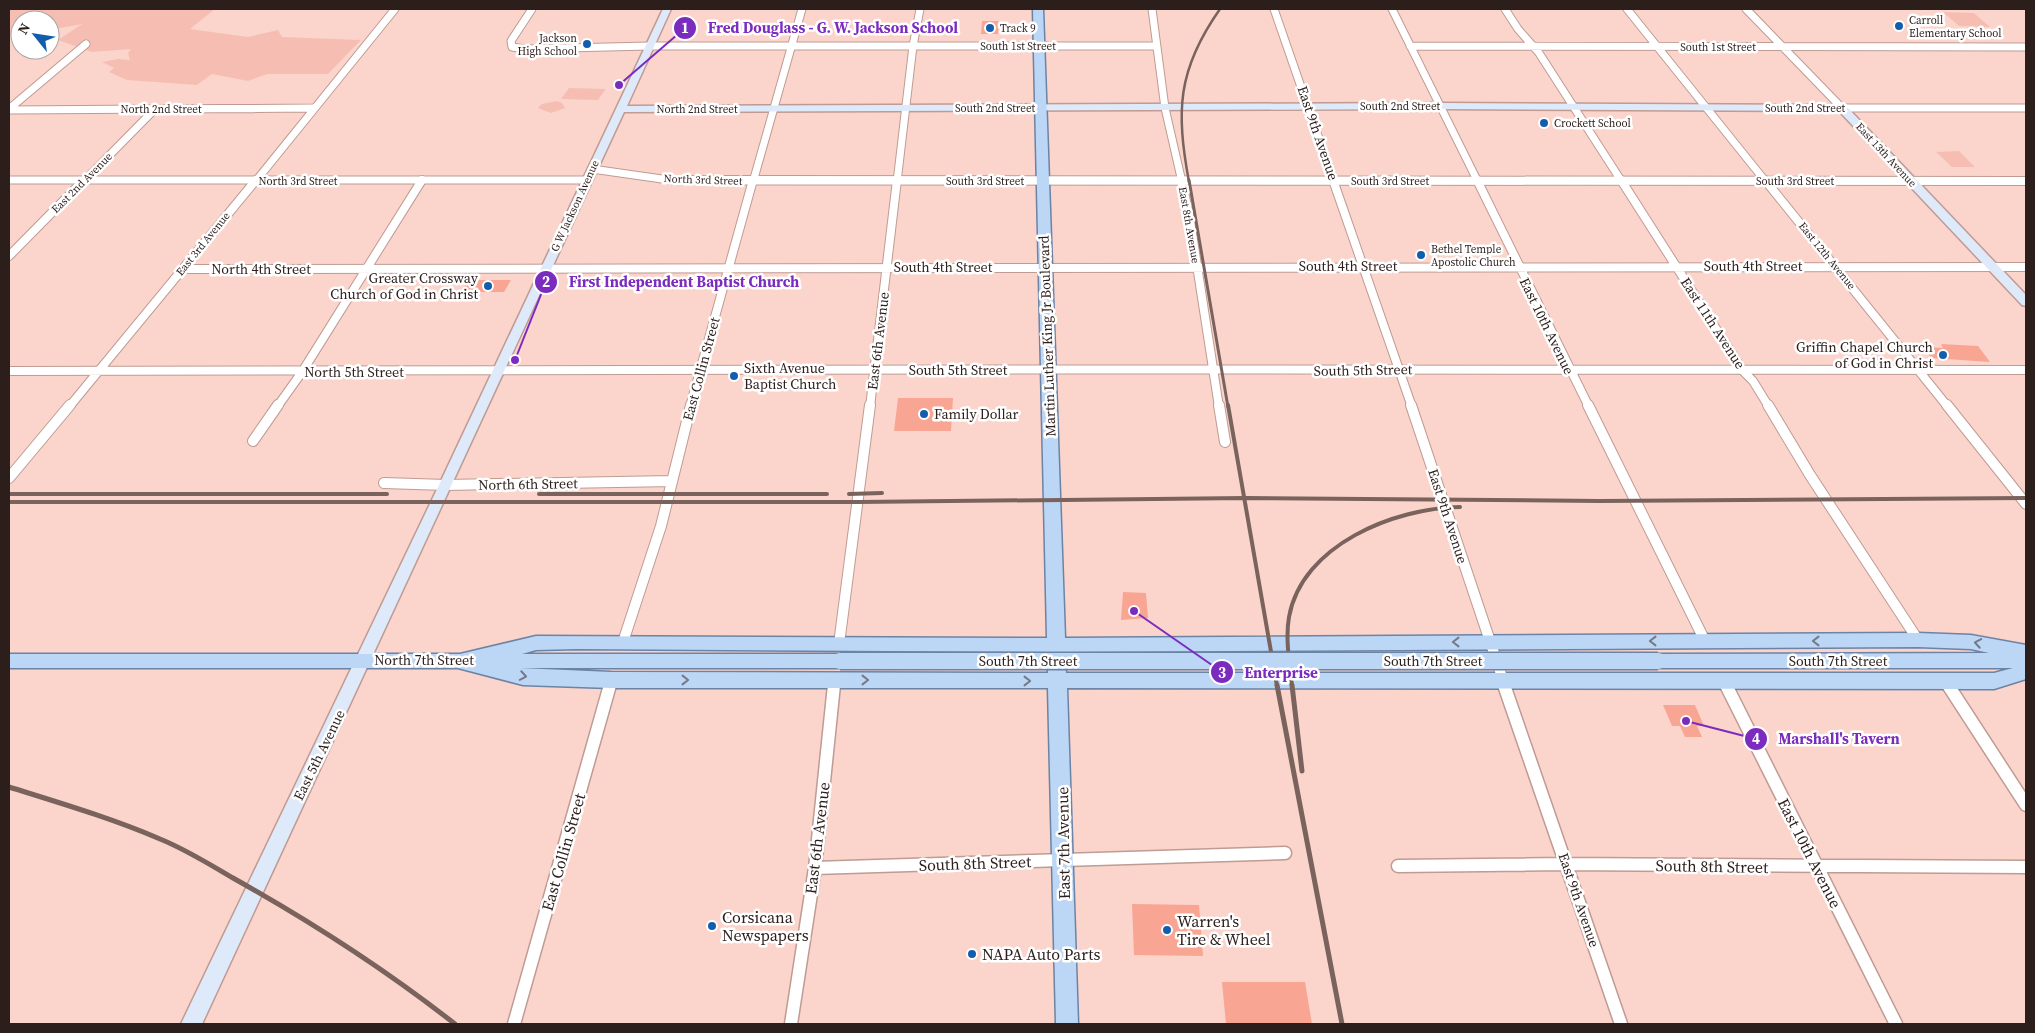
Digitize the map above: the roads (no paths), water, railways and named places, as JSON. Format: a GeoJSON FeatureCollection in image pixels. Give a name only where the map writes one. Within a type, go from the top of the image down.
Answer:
{"type":"FeatureCollection","features":[{"type":"Feature","properties":{"kind":"main road","name":"Martin Luther King Jr Boulevard"},"geometry":{"type":"LineString","coordinates":[[1038,9],[1057,663]]}},
{"type":"Feature","properties":{"kind":"main road"},"geometry":{"type":"LineString","coordinates":[[458,661],[523,677],[611,680],[835,680],[1057,663],[1490,642],[1918,640],[1971,642],[2026,652]]}},
{"type":"Feature","properties":{"kind":"main road"},"geometry":{"type":"LineString","coordinates":[[458,661],[536,643],[623,642],[1057,663],[1504,681],[1945,681],[1994,680],[2026,671]]}},
{"type":"Feature","properties":{"kind":"main road","name":"North 7th Street"},"geometry":{"type":"LineString","coordinates":[[9,661],[458,661],[840,652]]}},
{"type":"Feature","properties":{"kind":"main road","name":"South 7th Street"},"geometry":{"type":"LineString","coordinates":[[840,652],[1658,662],[2026,660]]}},
{"type":"Feature","properties":{"kind":"main road","name":"East 7th Avenue"},"geometry":{"type":"LineString","coordinates":[[1057,663],[1067,1024]]}},
{"type":"Feature","properties":{"kind":"street","name":"East 3rd Avenue"},"geometry":{"type":"LineString","coordinates":[[9,478],[184,269],[313,108],[396,9]]}},
{"type":"Feature","properties":{"kind":"street","name":"South 1st Street"},"geometry":{"type":"LineString","coordinates":[[532,9],[511,41],[512,47],[525,49],[649,46],[1156,46]]}},
{"type":"Feature","properties":{"kind":"street","name":"G W Jackson Avenue"},"geometry":{"type":"LineString","coordinates":[[446,485],[667,9]]}},
{"type":"Feature","properties":{"kind":"street","name":"East Collin Street"},"geometry":{"type":"LineString","coordinates":[[623,642],[660,526],[699,371],[802,9]]}},
{"type":"Feature","properties":{"kind":"street","name":"East 6th Avenue"},"geometry":{"type":"LineString","coordinates":[[840,652],[913,46],[920,9]]}},
{"type":"Feature","properties":{"kind":"street","name":"East 8th Avenue"},"geometry":{"type":"LineString","coordinates":[[1152,9],[1165,108],[1197,267],[1225,442]]}},
{"type":"Feature","properties":{"kind":"street","name":"East 9th Avenue"},"geometry":{"type":"LineString","coordinates":[[1274,9],[1621,1024]]}},
{"type":"Feature","properties":{"kind":"street","name":"East 10th Avenue"},"geometry":{"type":"LineString","coordinates":[[1392,9],[1568,368],[1705,641]]}},
{"type":"Feature","properties":{"kind":"street","name":"East 11th Avenue"},"geometry":{"type":"LineString","coordinates":[[1505,9],[1573,106],[1743,371],[1753,381],[1810,475],[1918,640]]}},
{"type":"Feature","properties":{"kind":"street","name":"East 12th Avenue"},"geometry":{"type":"LineString","coordinates":[[1627,9],[2026,504]]}},
{"type":"Feature","properties":{"kind":"street","name":"East 13th Avenue"},"geometry":{"type":"LineString","coordinates":[[1746,9],[2026,302]]}},
{"type":"Feature","properties":{"kind":"street"},"geometry":{"type":"LineString","coordinates":[[9,109],[86,44]]}},
{"type":"Feature","properties":{"kind":"street","name":"South 1st Street"},"geometry":{"type":"LineString","coordinates":[[1410,46],[2026,47]]}},
{"type":"Feature","properties":{"kind":"street","name":"South 2nd Street"},"geometry":{"type":"LineString","coordinates":[[774,109],[1440,106],[2026,108]]}},
{"type":"Feature","properties":{"kind":"street","name":"North 2nd Street"},"geometry":{"type":"LineString","coordinates":[[9,109],[313,108]]}},
{"type":"Feature","properties":{"kind":"street","name":"East 2nd Avenue"},"geometry":{"type":"LineString","coordinates":[[9,256],[154,109]]}},
{"type":"Feature","properties":{"kind":"street","name":"North 2nd Street"},"geometry":{"type":"LineString","coordinates":[[621,109],[774,109]]}},
{"type":"Feature","properties":{"kind":"street","name":"North 3rd Street"},"geometry":{"type":"LineString","coordinates":[[9,180],[422,180],[589,174],[669,180],[754,181]]}},
{"type":"Feature","properties":{"kind":"street"},"geometry":{"type":"LineString","coordinates":[[253,441],[302,372],[422,180]]}},
{"type":"Feature","properties":{"kind":"street","name":"South 3rd Street"},"geometry":{"type":"LineString","coordinates":[[754,181],[2026,182]]}},
{"type":"Feature","properties":{"kind":"street","name":"North 4th Street"},"geometry":{"type":"LineString","coordinates":[[184,269],[729,267]]}},
{"type":"Feature","properties":{"kind":"street","name":"South 4th Street"},"geometry":{"type":"LineString","coordinates":[[729,267],[2026,267]]}},
{"type":"Feature","properties":{"kind":"street","name":"South 5th Street"},"geometry":{"type":"LineString","coordinates":[[699,371],[1214,371],[1568,368],[1743,371],[2026,370]]}},
{"type":"Feature","properties":{"kind":"street","name":"North 5th Street"},"geometry":{"type":"LineString","coordinates":[[9,372],[699,371]]}},
{"type":"Feature","properties":{"kind":"street","name":"North 6th Street"},"geometry":{"type":"LineString","coordinates":[[384,483],[446,485],[672,482]]}},
{"type":"Feature","properties":{"kind":"street","name":"East 5th Avenue"},"geometry":{"type":"LineString","coordinates":[[191,1024],[446,485]]}},
{"type":"Feature","properties":{"kind":"street","name":"East Collin Street"},"geometry":{"type":"LineString","coordinates":[[514,1024],[611,680]]}},
{"type":"Feature","properties":{"kind":"street","name":"East 6th Avenue"},"geometry":{"type":"LineString","coordinates":[[791,1024],[815,868],[835,680]]}},
{"type":"Feature","properties":{"kind":"street","name":"East 10th Avenue"},"geometry":{"type":"LineString","coordinates":[[1724,681],[1896,1024]]}},
{"type":"Feature","properties":{"kind":"street"},"geometry":{"type":"LineString","coordinates":[[1945,681],[2026,805]]}},
{"type":"Feature","properties":{"kind":"street","name":"South 8th Street"},"geometry":{"type":"LineString","coordinates":[[815,868],[1285,853]]}},
{"type":"Feature","properties":{"kind":"street","name":"South 8th Street"},"geometry":{"type":"LineString","coordinates":[[1398,866],[1566,864],[2026,867]]}},
{"type":"Feature","properties":{"kind":"railway"},"geometry":{"type":"LineString","coordinates":[[1189,182],[1182,134],[1184,92],[1195,52],[1220,9]]}},
{"type":"Feature","properties":{"kind":"railway"},"geometry":{"type":"LineString","coordinates":[[1189,180],[1228,407]]}},
{"type":"Feature","properties":{"kind":"railway"},"geometry":{"type":"LineString","coordinates":[[1228,405],[1244,498]]}},
{"type":"Feature","properties":{"kind":"railway"},"geometry":{"type":"LineString","coordinates":[[849,494],[882,493]]}},
{"type":"Feature","properties":{"kind":"railway"},"geometry":{"type":"LineString","coordinates":[[9,494],[387,494]]}},
{"type":"Feature","properties":{"kind":"railway"},"geometry":{"type":"LineString","coordinates":[[539,494],[827,494]]}},
{"type":"Feature","properties":{"kind":"railway"},"geometry":{"type":"LineString","coordinates":[[9,502],[859,502],[1244,498]]}},
{"type":"Feature","properties":{"kind":"railway"},"geometry":{"type":"LineString","coordinates":[[1244,498],[1277,686]]}},
{"type":"Feature","properties":{"kind":"railway"},"geometry":{"type":"LineString","coordinates":[[1244,498],[1600,501],[2026,498]]}},
{"type":"Feature","properties":{"kind":"railway"},"geometry":{"type":"LineString","coordinates":[[1292,686],[1288,643],[1289,617],[1297,592],[1312,570],[1331,551],[1355,535],[1380,523],[1407,514],[1460,507]]}},
{"type":"Feature","properties":{"kind":"railway"},"geometry":{"type":"LineString","coordinates":[[1277,685],[1342,1024]]}},
{"type":"Feature","properties":{"kind":"railway"},"geometry":{"type":"LineString","coordinates":[[1292,685],[1302,771]]}},
{"type":"Feature","properties":{"kind":"railway"},"geometry":{"type":"LineString","coordinates":[[9,787],[123,824],[188,852],[290,911],[347,947],[402,984],[455,1024]]}},
{"type":"Feature","properties":{"kind":"place","name":"Carroll Elementary School"},"geometry":{"type":"Point","coordinates":[1899,26]}},
{"type":"Feature","properties":{"kind":"place","name":"Track 9"},"geometry":{"type":"Point","coordinates":[990,28]}},
{"type":"Feature","properties":{"kind":"place","name":"Jackson High School"},"geometry":{"type":"Point","coordinates":[587,44]}},
{"type":"Feature","properties":{"kind":"place","name":"Fred Douglass - G. W. Jackson School"},"geometry":{"type":"Point","coordinates":[619,85]}},
{"type":"Feature","properties":{"kind":"place","name":"Crockett School"},"geometry":{"type":"Point","coordinates":[1544,123]}},
{"type":"Feature","properties":{"kind":"place","name":"Bethel Temple Apostolic Church"},"geometry":{"type":"Point","coordinates":[1421,255]}},
{"type":"Feature","properties":{"kind":"place","name":"Greater Crossway Church of God in Christ"},"geometry":{"type":"Point","coordinates":[488,286]}},
{"type":"Feature","properties":{"kind":"place","name":"Griffin Chapel Church of God in Christ"},"geometry":{"type":"Point","coordinates":[1943,355]}},
{"type":"Feature","properties":{"kind":"place","name":"First Independent Baptist Church"},"geometry":{"type":"Point","coordinates":[515,360]}},
{"type":"Feature","properties":{"kind":"place","name":"Sixth Avenue Baptist Church"},"geometry":{"type":"Point","coordinates":[734,376]}},
{"type":"Feature","properties":{"kind":"place","name":"Family Dollar"},"geometry":{"type":"Point","coordinates":[924,414]}},
{"type":"Feature","properties":{"kind":"place","name":"Enterprise"},"geometry":{"type":"Point","coordinates":[1134,611]}},
{"type":"Feature","properties":{"kind":"place","name":"Marshall's Tavern"},"geometry":{"type":"Point","coordinates":[1686,721]}},
{"type":"Feature","properties":{"kind":"place","name":"Corsicana Newspapers"},"geometry":{"type":"Point","coordinates":[712,926]}},
{"type":"Feature","properties":{"kind":"place","name":"Warren's Tire & Wheel"},"geometry":{"type":"Point","coordinates":[1167,930]}},
{"type":"Feature","properties":{"kind":"place","name":"NAPA Auto Parts"},"geometry":{"type":"Point","coordinates":[972,954]}}]}
